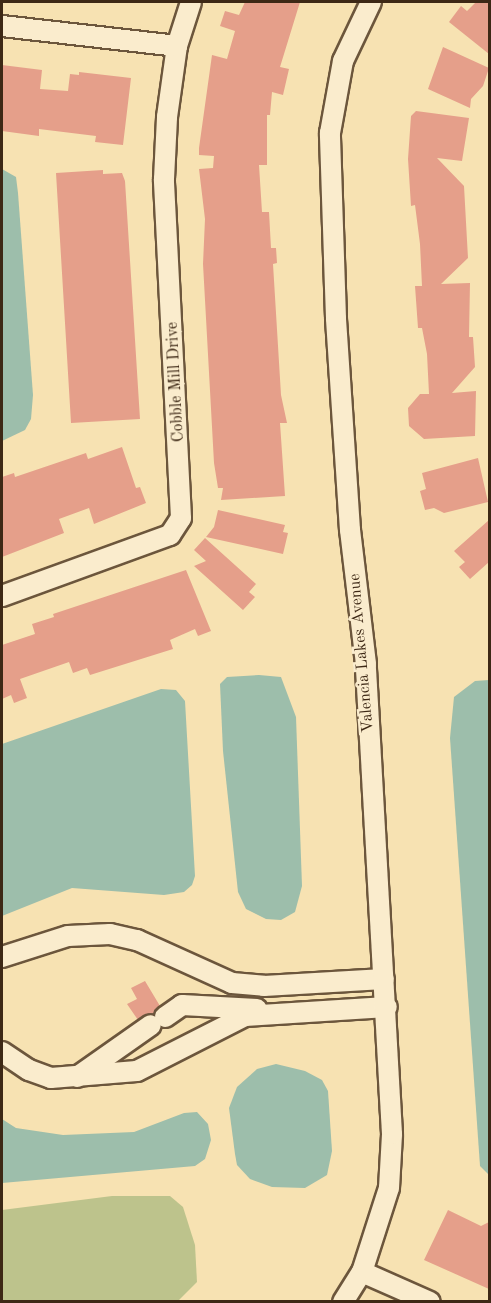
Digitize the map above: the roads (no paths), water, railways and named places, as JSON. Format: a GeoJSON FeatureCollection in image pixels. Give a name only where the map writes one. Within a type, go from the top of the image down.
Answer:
{"type":"FeatureCollection","features":[{"type":"Feature","properties":{"kind":"street","name":"Cobble Mill Drive"},"geometry":{"type":"LineString","coordinates":[[2,596],[170,535],[181,518],[164,179],[167,117],[177,46],[191,2]]}},
{"type":"Feature","properties":{"kind":"street","name":"Valencia Lakes Avenue"},"geometry":{"type":"LineString","coordinates":[[343,1302],[362,1272],[388,1188],[392,1134],[387,1006],[366,664],[350,530],[338,342],[330,133],[343,61],[371,2]]}},
{"type":"Feature","properties":{"kind":"street"},"geometry":{"type":"LineString","coordinates":[[2,26],[177,46]]}},
{"type":"Feature","properties":{"kind":"street"},"geometry":{"type":"LineString","coordinates":[[2,957],[68,936],[110,934],[137,940],[232,983],[264,986],[384,979]]}},
{"type":"Feature","properties":{"kind":"street"},"geometry":{"type":"LineString","coordinates":[[77,1077],[182,1005],[288,1011]]}},
{"type":"Feature","properties":{"kind":"street"},"geometry":{"type":"LineString","coordinates":[[2,1052],[29,1070],[51,1078],[137,1071],[245,1016],[288,1011],[387,1006]]}},
{"type":"Feature","properties":{"kind":"street"},"geometry":{"type":"LineString","coordinates":[[362,1272],[430,1302]]}}]}
